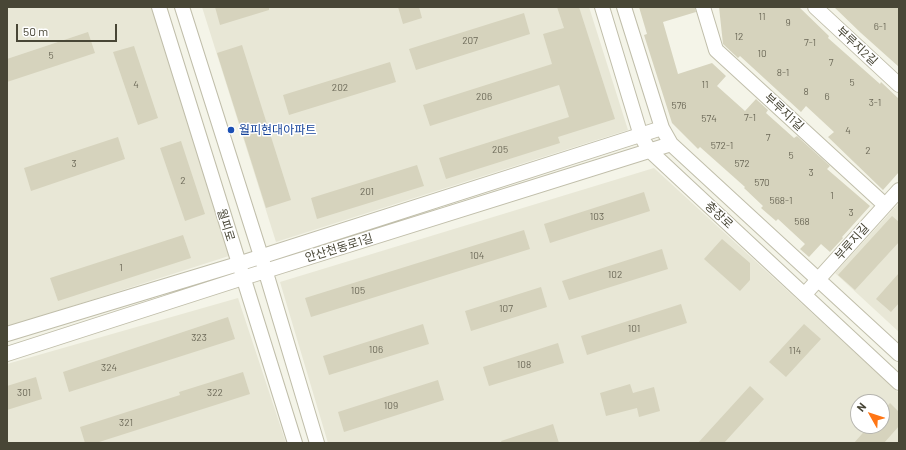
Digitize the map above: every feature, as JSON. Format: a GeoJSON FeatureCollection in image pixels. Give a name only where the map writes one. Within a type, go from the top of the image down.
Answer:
{"type":"FeatureCollection","features":[{"type":"Feature","properties":{"kind":"street","name":"월피로"},"geometry":{"type":"LineString","coordinates":[[159,7],[295,443]]}},
{"type":"Feature","properties":{"kind":"street","name":"월피로"},"geometry":{"type":"LineString","coordinates":[[182,7],[261,256],[317,443]]}},
{"type":"Feature","properties":{"kind":"street","name":"충장로"},"geometry":{"type":"LineString","coordinates":[[602,7],[641,136],[649,150],[899,382]]}},
{"type":"Feature","properties":{"kind":"street","name":"충장로"},"geometry":{"type":"LineString","coordinates":[[624,7],[662,128],[671,144],[899,354]]}},
{"type":"Feature","properties":{"kind":"street","name":"부루지1길"},"geometry":{"type":"LineString","coordinates":[[703,7],[716,50],[885,205]]}},
{"type":"Feature","properties":{"kind":"street","name":"부루지2길"},"geometry":{"type":"LineString","coordinates":[[815,7],[899,85]]}},
{"type":"Feature","properties":{"kind":"street","name":"안산천동로1길"},"geometry":{"type":"LineString","coordinates":[[7,334],[238,264],[641,136],[662,128]]}},
{"type":"Feature","properties":{"kind":"street","name":"안산천동로1길"},"geometry":{"type":"LineString","coordinates":[[7,354],[265,271],[671,144]]}},
{"type":"Feature","properties":{"kind":"street","name":"부루지길"},"geometry":{"type":"LineString","coordinates":[[805,294],[899,190]]}},
{"type":"Feature","properties":{"kind":"shaded area"},"geometry":{"type":"Polygon","coordinates":[[[7,7],[154,7],[232,255],[7,327],[7,7]]]}},
{"type":"Feature","properties":{"kind":"shaded area"},"geometry":{"type":"Polygon","coordinates":[[[202,7],[589,7],[628,130],[276,242],[202,7]]]}},
{"type":"Feature","properties":{"kind":"shaded area"},"geometry":{"type":"Polygon","coordinates":[[[654,168],[899,393],[899,443],[328,443],[280,282],[654,168]]]}},
{"type":"Feature","properties":{"kind":"shaded area"},"geometry":{"type":"Polygon","coordinates":[[[899,203],[899,332],[835,273],[899,203]]]}},
{"type":"Feature","properties":{"kind":"shaded area"},"geometry":{"type":"Polygon","coordinates":[[[238,298],[286,443],[7,443],[7,364],[238,298]]]}},
{"type":"Feature","properties":{"kind":"building"},"geometry":{"type":"Polygon","coordinates":[[[215,7],[269,7],[269,10],[220,25],[215,7]]]}},
{"type":"Feature","properties":{"kind":"building"},"geometry":{"type":"Polygon","coordinates":[[[398,7],[419,7],[422,18],[403,24],[398,7]]]}},
{"type":"Feature","properties":{"kind":"building"},"geometry":{"type":"Polygon","coordinates":[[[557,7],[579,7],[615,119],[558,137],[560,143],[446,179],[439,158],[569,117],[559,85],[430,126],[423,105],[552,64],[543,34],[564,28],[557,7]]]}},
{"type":"Feature","properties":{"kind":"building"},"geometry":{"type":"Polygon","coordinates":[[[639,7],[695,7],[696,12],[663,22],[678,74],[712,63],[726,76],[717,86],[745,111],[756,99],[768,110],[766,113],[794,138],[797,136],[830,166],[827,169],[870,206],[830,252],[821,244],[809,257],[800,249],[805,244],[778,219],[776,221],[761,208],[763,206],[744,188],[745,187],[700,147],[698,149],[672,123],[644,35],[647,34],[639,7]]]}},
{"type":"Feature","properties":{"kind":"building"},"geometry":{"type":"Polygon","coordinates":[[[719,7],[799,7],[829,36],[828,38],[899,99],[899,172],[883,190],[828,137],[834,132],[806,106],[801,112],[740,56],[738,58],[723,44],[719,7]]]}},
{"type":"Feature","properties":{"kind":"building"},"geometry":{"type":"Polygon","coordinates":[[[834,7],[899,7],[899,67],[861,33],[834,7]]]}},
{"type":"Feature","properties":{"kind":"building"},"geometry":{"type":"Polygon","coordinates":[[[524,13],[530,34],[416,70],[409,49],[524,13]]]}},
{"type":"Feature","properties":{"kind":"building"},"geometry":{"type":"Polygon","coordinates":[[[88,32],[95,53],[7,82],[7,59],[88,32]]]}},
{"type":"Feature","properties":{"kind":"building"},"geometry":{"type":"Polygon","coordinates":[[[242,45],[291,200],[266,208],[217,53],[242,45]]]}},
{"type":"Feature","properties":{"kind":"building"},"geometry":{"type":"Polygon","coordinates":[[[134,46],[158,118],[138,125],[113,52],[134,46]]]}},
{"type":"Feature","properties":{"kind":"building"},"geometry":{"type":"Polygon","coordinates":[[[390,62],[396,82],[289,115],[283,95],[390,62]]]}},
{"type":"Feature","properties":{"kind":"building"},"geometry":{"type":"Polygon","coordinates":[[[118,137],[125,159],[31,191],[24,168],[118,137]]]}},
{"type":"Feature","properties":{"kind":"building"},"geometry":{"type":"Polygon","coordinates":[[[181,141],[205,214],[185,221],[160,148],[181,141]]]}},
{"type":"Feature","properties":{"kind":"building"},"geometry":{"type":"Polygon","coordinates":[[[417,165],[424,186],[317,219],[311,198],[417,165]]]}},
{"type":"Feature","properties":{"kind":"building"},"geometry":{"type":"Polygon","coordinates":[[[644,192],[650,211],[550,243],[544,224],[644,192]]]}},
{"type":"Feature","properties":{"kind":"building"},"geometry":{"type":"Polygon","coordinates":[[[892,216],[899,222],[899,242],[855,290],[838,275],[892,216]]]}},
{"type":"Feature","properties":{"kind":"building"},"geometry":{"type":"Polygon","coordinates":[[[524,230],[530,249],[311,317],[305,298],[524,230]]]}},
{"type":"Feature","properties":{"kind":"building"},"geometry":{"type":"Polygon","coordinates":[[[183,235],[191,258],[58,301],[50,278],[183,235]]]}},
{"type":"Feature","properties":{"kind":"building"},"geometry":{"type":"Polygon","coordinates":[[[722,239],[750,263],[750,280],[740,291],[704,259],[722,239]]]}},
{"type":"Feature","properties":{"kind":"building"},"geometry":{"type":"Polygon","coordinates":[[[662,249],[668,269],[569,300],[562,281],[662,249]]]}},
{"type":"Feature","properties":{"kind":"building"},"geometry":{"type":"Polygon","coordinates":[[[899,273],[899,303],[891,312],[876,299],[899,273]]]}},
{"type":"Feature","properties":{"kind":"building"},"geometry":{"type":"Polygon","coordinates":[[[541,287],[547,307],[471,331],[465,311],[541,287]]]}},
{"type":"Feature","properties":{"kind":"building"},"geometry":{"type":"Polygon","coordinates":[[[681,304],[687,323],[587,355],[581,336],[681,304]]]}},
{"type":"Feature","properties":{"kind":"building"},"geometry":{"type":"Polygon","coordinates":[[[228,317],[235,339],[69,392],[63,372],[228,317]]]}},
{"type":"Feature","properties":{"kind":"building"},"geometry":{"type":"Polygon","coordinates":[[[423,324],[429,344],[329,375],[323,356],[423,324]]]}},
{"type":"Feature","properties":{"kind":"building"},"geometry":{"type":"Polygon","coordinates":[[[804,324],[821,339],[786,377],[769,362],[804,324]]]}},
{"type":"Feature","properties":{"kind":"building"},"geometry":{"type":"Polygon","coordinates":[[[558,343],[564,363],[489,386],[483,367],[558,343]]]}},
{"type":"Feature","properties":{"kind":"building"},"geometry":{"type":"Polygon","coordinates":[[[243,372],[250,394],[96,443],[85,443],[80,427],[180,395],[179,392],[243,372]]]}},
{"type":"Feature","properties":{"kind":"building"},"geometry":{"type":"Polygon","coordinates":[[[36,377],[42,399],[7,410],[7,386],[36,377]]]}},
{"type":"Feature","properties":{"kind":"building"},"geometry":{"type":"Polygon","coordinates":[[[438,380],[444,400],[344,432],[338,412],[438,380]]]}},
{"type":"Feature","properties":{"kind":"building"},"geometry":{"type":"Polygon","coordinates":[[[630,384],[633,393],[654,387],[660,411],[639,417],[637,408],[606,416],[600,393],[630,384]]]}},
{"type":"Feature","properties":{"kind":"building"},"geometry":{"type":"Polygon","coordinates":[[[750,386],[764,399],[724,443],[698,443],[750,386]]]}},
{"type":"Feature","properties":{"kind":"building"},"geometry":{"type":"Polygon","coordinates":[[[890,403],[899,412],[899,426],[884,443],[854,443],[862,434],[890,434],[890,403]]]}},
{"type":"Feature","properties":{"kind":"building"},"geometry":{"type":"Polygon","coordinates":[[[553,424],[559,443],[502,443],[501,441],[553,424]]]}},
{"type":"Feature","properties":{"kind":"place","name":"월피현대아파트"},"geometry":{"type":"Point","coordinates":[231,130]}}]}
